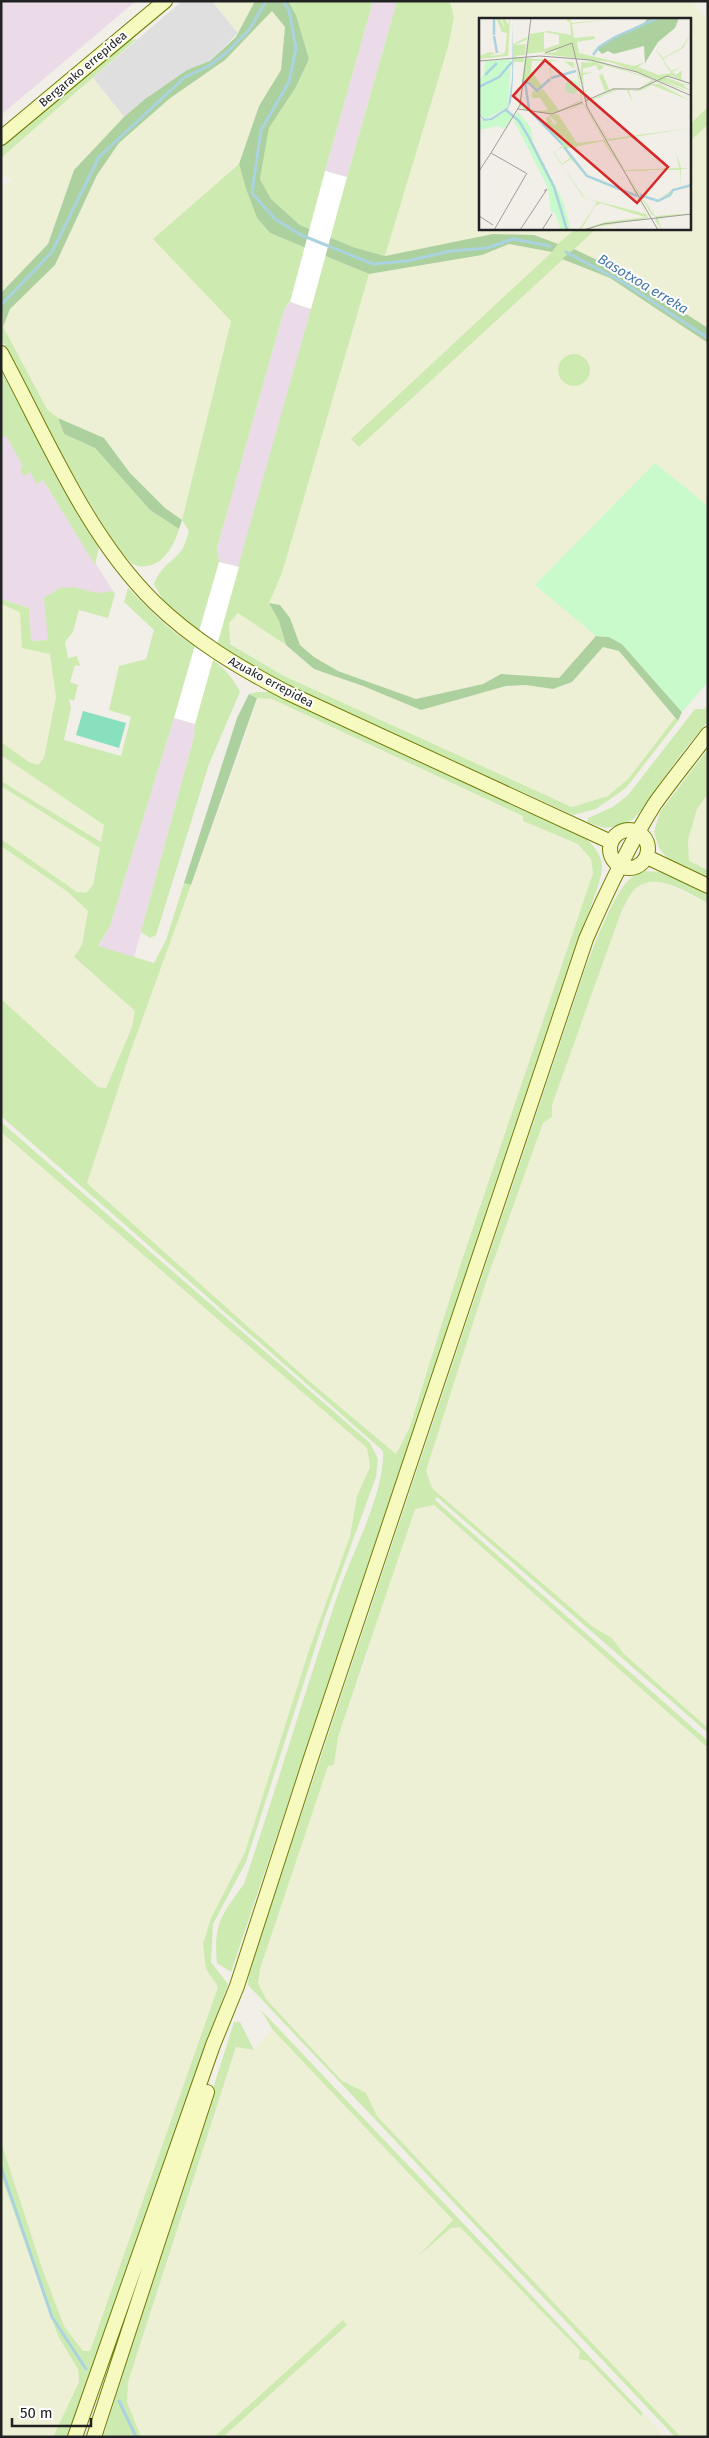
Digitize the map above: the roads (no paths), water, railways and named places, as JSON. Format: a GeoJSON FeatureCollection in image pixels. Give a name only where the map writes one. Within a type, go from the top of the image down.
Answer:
{"type":"FeatureCollection","features":[{"type":"Feature","properties":{"kind":"main road","name":"Bergarako errepidea"},"geometry":{"type":"LineString","coordinates":[[1,138],[165,1]]}},
{"type":"Feature","properties":{"kind":"main road","name":"Azuako errepidea"},"geometry":{"type":"LineString","coordinates":[[1,353],[101,536],[153,601],[192,635],[246,671],[286,692],[611,842]]}},
{"type":"Feature","properties":{"kind":"main road"},"geometry":{"type":"LineString","coordinates":[[75,2437],[231,2002],[580,958],[620,866],[638,832],[655,804],[708,734]]}},
{"type":"Feature","properties":{"kind":"main road"},"geometry":{"type":"LineString","coordinates":[[628,829],[638,832],[648,843],[647,857],[635,867],[620,866],[613,860],[610,851],[611,842],[617,833],[628,829]]}},
{"type":"Feature","properties":{"kind":"main road"},"geometry":{"type":"LineString","coordinates":[[647,857],[708,886]]}},
{"type":"Feature","properties":{"kind":"main road"},"geometry":{"type":"LineString","coordinates":[[94,2437],[195,2130],[220,2048],[231,2002]]}},
{"type":"Feature","properties":{"kind":"waterway"},"geometry":{"type":"LineString","coordinates":[[1,305],[52,252],[99,157],[185,77],[209,66],[227,52],[249,30],[266,1]]}},
{"type":"Feature","properties":{"kind":"waterway","name":"Basotxoa erreka"},"geometry":{"type":"LineString","coordinates":[[283,1],[289,10],[296,48],[289,82],[261,130],[252,193],[275,219],[301,235],[373,264],[407,261],[451,251],[487,248],[513,239],[550,246]]}},
{"type":"Feature","properties":{"kind":"waterway","name":"Basotxoa erreka"},"geometry":{"type":"LineString","coordinates":[[566,252],[624,283],[708,338]]}},
{"type":"Feature","properties":{"kind":"waterway"},"geometry":{"type":"LineString","coordinates":[[1,2167],[52,2317],[86,2369]]}},
{"type":"Feature","properties":{"kind":"waterway"},"geometry":{"type":"LineString","coordinates":[[119,2401],[136,2437]]}}]}
